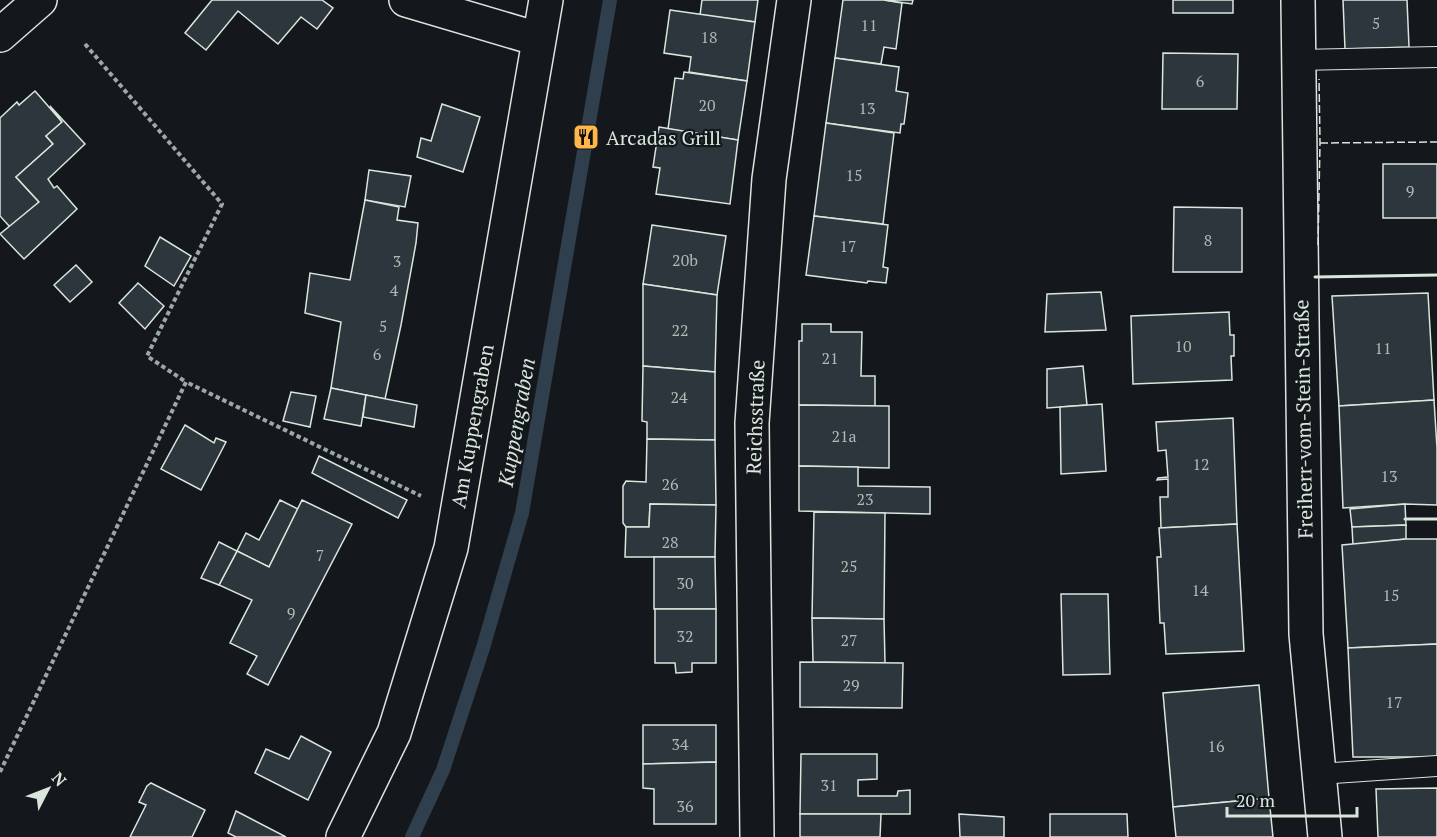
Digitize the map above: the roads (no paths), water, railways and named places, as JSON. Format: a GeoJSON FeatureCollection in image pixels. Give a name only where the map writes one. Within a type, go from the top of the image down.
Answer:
{"type":"FeatureCollection","features":[{"type":"Feature","properties":{"kind":"street"},"geometry":{"type":"LineString","coordinates":[[0,35],[40,0]]}},
{"type":"Feature","properties":{"kind":"street"},"geometry":{"type":"LineString","coordinates":[[406,0],[538,39]]}},
{"type":"Feature","properties":{"kind":"street","name":"Am Kuppengraben"},"geometry":{"type":"LineString","coordinates":[[343,837],[394,733],[451,548],[546,0]]}},
{"type":"Feature","properties":{"kind":"street","name":"Reichsstraße"},"geometry":{"type":"LineString","coordinates":[[756,837],[752,423],[769,179],[794,0]]}},
{"type":"Feature","properties":{"kind":"street","name":"Freiherr-vom-Stein-Straße"},"geometry":{"type":"LineString","coordinates":[[1298,0],[1306,634],[1325,837]]}},
{"type":"Feature","properties":{"kind":"lane"},"geometry":{"type":"LineString","coordinates":[[1299,60],[1437,57]]}},
{"type":"Feature","properties":{"kind":"lane"},"geometry":{"type":"LineString","coordinates":[[1319,774],[1437,766]]}},
{"type":"Feature","properties":{"kind":"waterway","name":"Kuppengraben"},"geometry":{"type":"LineString","coordinates":[[412,837],[443,770],[483,648],[522,513],[610,0]]}},
{"type":"Feature","properties":{"kind":"place","name":"Arcadas Grill"},"geometry":{"type":"Point","coordinates":[586,137]}}]}
